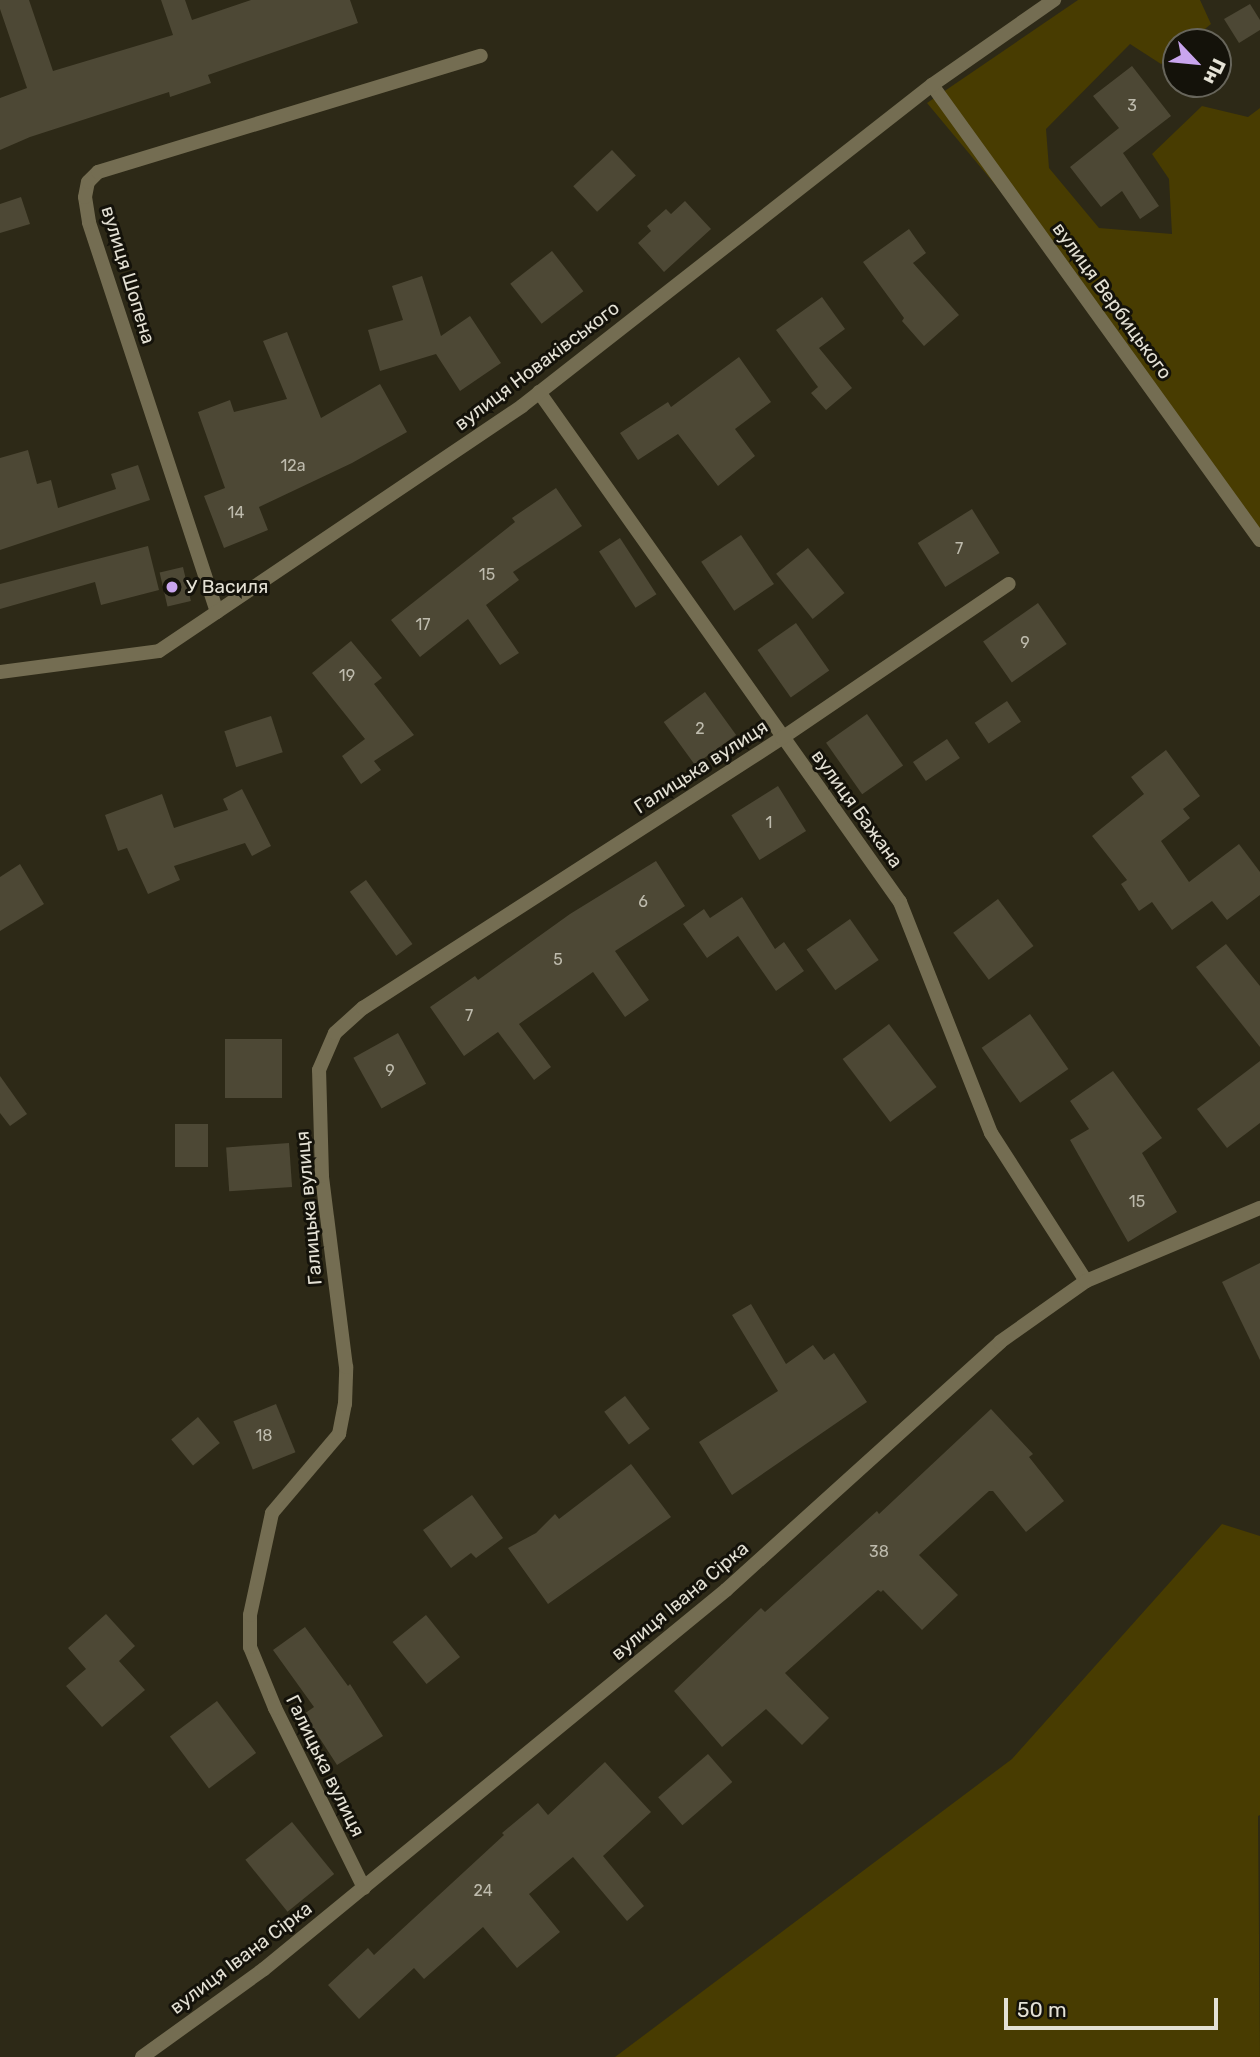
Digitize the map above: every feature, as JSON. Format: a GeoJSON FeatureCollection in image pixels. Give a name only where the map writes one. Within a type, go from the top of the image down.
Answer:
{"type":"FeatureCollection","features":[{"type":"Feature","properties":{"kind":"street","name":"вулиця Новаківського"},"geometry":{"type":"LineString","coordinates":[[0,672],[159,651],[539,391],[932,85],[1054,0]]}},
{"type":"Feature","properties":{"kind":"street","name":"вулиця Шопена"},"geometry":{"type":"LineString","coordinates":[[216,612],[89,222],[85,197],[88,182],[98,172],[481,56]]}},
{"type":"Feature","properties":{"kind":"street","name":"вулиця Вербицького"},"geometry":{"type":"LineString","coordinates":[[932,85],[1260,540]]}},
{"type":"Feature","properties":{"kind":"street","name":"вулиця Бажана"},"geometry":{"type":"LineString","coordinates":[[539,391],[900,902],[991,1133],[1086,1281]]}},
{"type":"Feature","properties":{"kind":"street","name":"Галицька вулиця"},"geometry":{"type":"LineString","coordinates":[[364,1888],[275,1708],[250,1647],[250,1615],[272,1513],[339,1434],[345,1404],[346,1367],[322,1176],[319,1070],[335,1033],[363,1007],[782,738],[1009,584]]}},
{"type":"Feature","properties":{"kind":"street","name":"вулиця Івана Сірка"},"geometry":{"type":"LineString","coordinates":[[142,2057],[264,1969],[726,1590],[1000,1342],[1086,1281],[1260,1208]]}},
{"type":"Feature","properties":{"kind":"shaded area"},"geometry":{"type":"Polygon","coordinates":[[[1078,0],[1200,0],[1211,24],[1206,28],[1162,28],[1161,64],[1130,44],[1046,129],[1049,168],[1099,228],[1172,234],[1169,179],[1152,154],[1202,106],[1248,117],[1260,108],[1260,540],[1058,260],[927,103],[1078,0]]]}},
{"type":"Feature","properties":{"kind":"shaded area"},"geometry":{"type":"Polygon","coordinates":[[[1222,1524],[1260,1536],[1260,2057],[615,2057],[1012,1759],[1222,1524]]]}},
{"type":"Feature","properties":{"kind":"building"},"geometry":{"type":"Polygon","coordinates":[[[0,0],[29,0],[53,71],[173,35],[161,0],[185,0],[192,20],[251,0],[350,0],[358,23],[208,75],[211,83],[170,97],[169,92],[30,137],[0,150],[0,98],[27,88],[0,9],[0,0]]]}},
{"type":"Feature","properties":{"kind":"building"},"geometry":{"type":"Polygon","coordinates":[[[1250,4],[1260,20],[1260,30],[1239,43],[1224,19],[1250,4]]]}},
{"type":"Feature","properties":{"kind":"building"},"geometry":{"type":"Polygon","coordinates":[[[1132,66],[1171,116],[1123,153],[1159,206],[1140,219],[1122,191],[1101,207],[1070,167],[1119,128],[1093,96],[1132,66]]]}},
{"type":"Feature","properties":{"kind":"building"},"geometry":{"type":"Polygon","coordinates":[[[612,150],[636,176],[597,212],[573,186],[612,150]]]}},
{"type":"Feature","properties":{"kind":"building"},"geometry":{"type":"Polygon","coordinates":[[[21,197],[30,224],[0,233],[0,204],[21,197]]]}},
{"type":"Feature","properties":{"kind":"building"},"geometry":{"type":"Polygon","coordinates":[[[685,201],[711,229],[664,272],[638,243],[651,231],[647,226],[666,209],[671,214],[685,201]]]}},
{"type":"Feature","properties":{"kind":"building"},"geometry":{"type":"Polygon","coordinates":[[[909,229],[926,253],[913,263],[959,315],[924,346],[902,321],[904,318],[863,262],[909,229]]]}},
{"type":"Feature","properties":{"kind":"building"},"geometry":{"type":"Polygon","coordinates":[[[552,251],[583,291],[542,324],[510,284],[552,251]]]}},
{"type":"Feature","properties":{"kind":"building"},"geometry":{"type":"Polygon","coordinates":[[[422,276],[441,336],[470,316],[501,363],[460,391],[436,354],[380,371],[368,330],[403,320],[392,286],[422,276]]]}},
{"type":"Feature","properties":{"kind":"building"},"geometry":{"type":"Polygon","coordinates":[[[822,297],[845,329],[819,348],[852,388],[826,410],[811,393],[818,387],[776,330],[822,297]]]}},
{"type":"Feature","properties":{"kind":"building"},"geometry":{"type":"Polygon","coordinates":[[[287,332],[321,418],[380,384],[407,432],[352,463],[259,507],[268,530],[224,548],[204,496],[225,488],[198,412],[230,400],[234,412],[287,399],[263,341],[287,332]]]}},
{"type":"Feature","properties":{"kind":"building"},"geometry":{"type":"Polygon","coordinates":[[[739,357],[771,402],[735,429],[755,456],[718,486],[678,434],[638,460],[620,433],[668,402],[671,407],[739,357]]]}},
{"type":"Feature","properties":{"kind":"building"},"geometry":{"type":"Polygon","coordinates":[[[28,450],[37,484],[51,480],[58,508],[116,489],[111,474],[138,465],[150,500],[0,550],[0,458],[28,450]]]}},
{"type":"Feature","properties":{"kind":"building"},"geometry":{"type":"Polygon","coordinates":[[[556,488],[582,526],[513,572],[519,580],[486,605],[519,653],[500,665],[468,619],[420,657],[391,620],[515,522],[512,518],[556,488]]]}},
{"type":"Feature","properties":{"kind":"building"},"geometry":{"type":"Polygon","coordinates":[[[972,509],[1000,553],[945,587],[918,543],[972,509]]]}},
{"type":"Feature","properties":{"kind":"building"},"geometry":{"type":"Polygon","coordinates":[[[741,535],[774,584],[734,611],[701,562],[741,535]]]}},
{"type":"Feature","properties":{"kind":"building"},"geometry":{"type":"Polygon","coordinates":[[[620,538],[656,594],[636,608],[599,552],[620,538]]]}},
{"type":"Feature","properties":{"kind":"building"},"geometry":{"type":"Polygon","coordinates":[[[148,546],[159,590],[101,605],[95,582],[0,609],[0,584],[148,546]]]}},
{"type":"Feature","properties":{"kind":"building"},"geometry":{"type":"Polygon","coordinates":[[[808,548],[845,593],[813,619],[776,574],[808,548]]]}},
{"type":"Feature","properties":{"kind":"building"},"geometry":{"type":"Polygon","coordinates":[[[183,567],[191,601],[167,607],[160,572],[183,567]]]}},
{"type":"Feature","properties":{"kind":"building"},"geometry":{"type":"Polygon","coordinates":[[[1038,603],[1067,644],[1012,682],[983,641],[1038,603]]]}},
{"type":"Feature","properties":{"kind":"building"},"geometry":{"type":"Polygon","coordinates":[[[796,623],[829,671],[791,697],[757,650],[796,623]]]}},
{"type":"Feature","properties":{"kind":"building"},"geometry":{"type":"Polygon","coordinates":[[[351,641],[382,678],[374,684],[414,735],[374,761],[381,770],[361,784],[342,756],[365,739],[312,673],[351,641]]]}},
{"type":"Feature","properties":{"kind":"building"},"geometry":{"type":"Polygon","coordinates":[[[705,692],[736,735],[695,765],[664,722],[705,692]]]}},
{"type":"Feature","properties":{"kind":"building"},"geometry":{"type":"Polygon","coordinates":[[[1007,701],[1021,722],[989,744],[975,723],[1007,701]]]}},
{"type":"Feature","properties":{"kind":"building"},"geometry":{"type":"Polygon","coordinates":[[[867,714],[903,766],[862,794],[826,743],[867,714]]]}},
{"type":"Feature","properties":{"kind":"building"},"geometry":{"type":"Polygon","coordinates":[[[271,716],[283,752],[236,767],[224,731],[271,716]]]}},
{"type":"Feature","properties":{"kind":"building"},"geometry":{"type":"Polygon","coordinates":[[[947,739],[960,758],[926,781],[913,762],[947,739]]]}},
{"type":"Feature","properties":{"kind":"building"},"geometry":{"type":"Polygon","coordinates":[[[1166,750],[1200,796],[1183,809],[1190,818],[1161,841],[1189,882],[1239,844],[1260,872],[1260,895],[1227,920],[1212,901],[1172,930],[1152,902],[1139,911],[1121,884],[1127,880],[1092,836],[1144,794],[1131,777],[1166,750]]]}},
{"type":"Feature","properties":{"kind":"building"},"geometry":{"type":"Polygon","coordinates":[[[778,786],[806,831],[759,860],[731,815],[778,786]]]}},
{"type":"Feature","properties":{"kind":"building"},"geometry":{"type":"Polygon","coordinates":[[[242,789],[271,846],[252,856],[245,843],[174,866],[180,880],[148,894],[127,848],[118,851],[105,815],[162,794],[174,828],[228,810],[223,799],[242,789]]]}},
{"type":"Feature","properties":{"kind":"building"},"geometry":{"type":"Polygon","coordinates":[[[656,861],[685,906],[615,951],[649,1000],[625,1017],[593,972],[519,1024],[551,1067],[534,1080],[498,1032],[464,1056],[430,1007],[475,976],[478,980],[570,914],[656,861]]]}},
{"type":"Feature","properties":{"kind":"building"},"geometry":{"type":"Polygon","coordinates":[[[20,864],[44,904],[0,931],[0,877],[20,864]]]}},
{"type":"Feature","properties":{"kind":"building"},"geometry":{"type":"Polygon","coordinates":[[[366,880],[412,944],[396,956],[350,892],[366,880]]]}},
{"type":"Feature","properties":{"kind":"building"},"geometry":{"type":"Polygon","coordinates":[[[742,897],[775,949],[784,942],[804,971],[776,991],[738,936],[707,958],[683,924],[704,909],[710,918],[742,897]]]}},
{"type":"Feature","properties":{"kind":"building"},"geometry":{"type":"Polygon","coordinates":[[[998,899],[1034,946],[989,980],[953,933],[998,899]]]}},
{"type":"Feature","properties":{"kind":"building"},"geometry":{"type":"Polygon","coordinates":[[[850,919],[879,960],[835,990],[807,949],[850,919]]]}},
{"type":"Feature","properties":{"kind":"building"},"geometry":{"type":"Polygon","coordinates":[[[1226,944],[1260,986],[1260,1047],[1196,967],[1226,944]]]}},
{"type":"Feature","properties":{"kind":"building"},"geometry":{"type":"Polygon","coordinates":[[[1030,1014],[1068,1069],[1020,1103],[982,1048],[1030,1014]]]}},
{"type":"Feature","properties":{"kind":"building"},"geometry":{"type":"Polygon","coordinates":[[[889,1024],[937,1087],[890,1122],[843,1059],[889,1024]]]}},
{"type":"Feature","properties":{"kind":"building"},"geometry":{"type":"Polygon","coordinates":[[[398,1033],[426,1084],[382,1108],[353,1058],[398,1033]]]}},
{"type":"Feature","properties":{"kind":"building"},"geometry":{"type":"Polygon","coordinates":[[[225,1039],[282,1039],[282,1098],[225,1098],[225,1039]]]}},
{"type":"Feature","properties":{"kind":"building"},"geometry":{"type":"Polygon","coordinates":[[[1260,1061],[1260,1123],[1227,1148],[1197,1109],[1260,1061]]]}},
{"type":"Feature","properties":{"kind":"building"},"geometry":{"type":"Polygon","coordinates":[[[1113,1071],[1162,1138],[1142,1153],[1177,1212],[1128,1242],[1070,1140],[1089,1129],[1070,1101],[1113,1071]]]}},
{"type":"Feature","properties":{"kind":"building"},"geometry":{"type":"Polygon","coordinates":[[[0,1076],[27,1114],[10,1126],[0,1113],[0,1076]]]}},
{"type":"Feature","properties":{"kind":"building"},"geometry":{"type":"Polygon","coordinates":[[[175,1124],[208,1124],[208,1167],[175,1167],[175,1124]]]}},
{"type":"Feature","properties":{"kind":"building"},"geometry":{"type":"Polygon","coordinates":[[[289,1143],[292,1187],[229,1191],[226,1147],[289,1143]]]}},
{"type":"Feature","properties":{"kind":"building"},"geometry":{"type":"Polygon","coordinates":[[[1260,1263],[1260,1360],[1222,1282],[1260,1263]]]}},
{"type":"Feature","properties":{"kind":"building"},"geometry":{"type":"Polygon","coordinates":[[[751,1304],[786,1364],[813,1345],[824,1360],[834,1353],[867,1402],[732,1495],[699,1442],[778,1391],[732,1315],[751,1304]]]}},
{"type":"Feature","properties":{"kind":"building"},"geometry":{"type":"Polygon","coordinates":[[[625,1396],[650,1429],[629,1444],[604,1412],[625,1396]]]}},
{"type":"Feature","properties":{"kind":"building"},"geometry":{"type":"Polygon","coordinates":[[[276,1404],[295,1452],[253,1469],[233,1421],[276,1404]]]}},
{"type":"Feature","properties":{"kind":"building"},"geometry":{"type":"Polygon","coordinates":[[[991,1409],[1033,1454],[1029,1457],[1064,1501],[1026,1532],[993,1491],[989,1491],[919,1555],[958,1595],[922,1630],[883,1590],[878,1590],[785,1673],[829,1718],[802,1745],[766,1709],[722,1747],[674,1691],[761,1608],[765,1612],[877,1511],[879,1514],[991,1409]]]}},
{"type":"Feature","properties":{"kind":"building"},"geometry":{"type":"Polygon","coordinates":[[[198,1417],[220,1443],[193,1466],[171,1439],[198,1417]]]}},
{"type":"Feature","properties":{"kind":"building"},"geometry":{"type":"Polygon","coordinates":[[[631,1464],[671,1517],[548,1604],[508,1548],[536,1533],[555,1514],[559,1519],[631,1464]]]}},
{"type":"Feature","properties":{"kind":"building"},"geometry":{"type":"Polygon","coordinates":[[[472,1495],[503,1538],[476,1558],[471,1553],[451,1568],[423,1530],[472,1495]]]}},
{"type":"Feature","properties":{"kind":"building"},"geometry":{"type":"Polygon","coordinates":[[[106,1614],[135,1646],[119,1661],[145,1690],[102,1727],[66,1686],[86,1669],[68,1648],[106,1614]]]}},
{"type":"Feature","properties":{"kind":"building"},"geometry":{"type":"Polygon","coordinates":[[[426,1615],[460,1657],[427,1684],[393,1642],[426,1615]]]}},
{"type":"Feature","properties":{"kind":"building"},"geometry":{"type":"Polygon","coordinates":[[[305,1627],[348,1686],[350,1684],[383,1736],[337,1765],[304,1714],[314,1707],[273,1650],[305,1627]]]}},
{"type":"Feature","properties":{"kind":"building"},"geometry":{"type":"Polygon","coordinates":[[[217,1701],[256,1753],[209,1788],[170,1737],[217,1701]]]}},
{"type":"Feature","properties":{"kind":"building"},"geometry":{"type":"Polygon","coordinates":[[[708,1754],[732,1782],[682,1825],[658,1797],[708,1754]]]}},
{"type":"Feature","properties":{"kind":"building"},"geometry":{"type":"Polygon","coordinates":[[[605,1762],[651,1812],[603,1856],[644,1906],[627,1921],[573,1857],[529,1894],[560,1932],[517,1968],[483,1927],[424,1979],[414,1968],[359,2019],[328,1985],[368,1948],[374,1955],[504,1835],[502,1833],[538,1803],[548,1815],[605,1762]]]}},
{"type":"Feature","properties":{"kind":"building"},"geometry":{"type":"Polygon","coordinates":[[[292,1822],[334,1874],[288,1912],[245,1860],[292,1822]]]}},
{"type":"Feature","properties":{"kind":"place","name":"У Василя"},"geometry":{"type":"Point","coordinates":[172,587]}}]}
